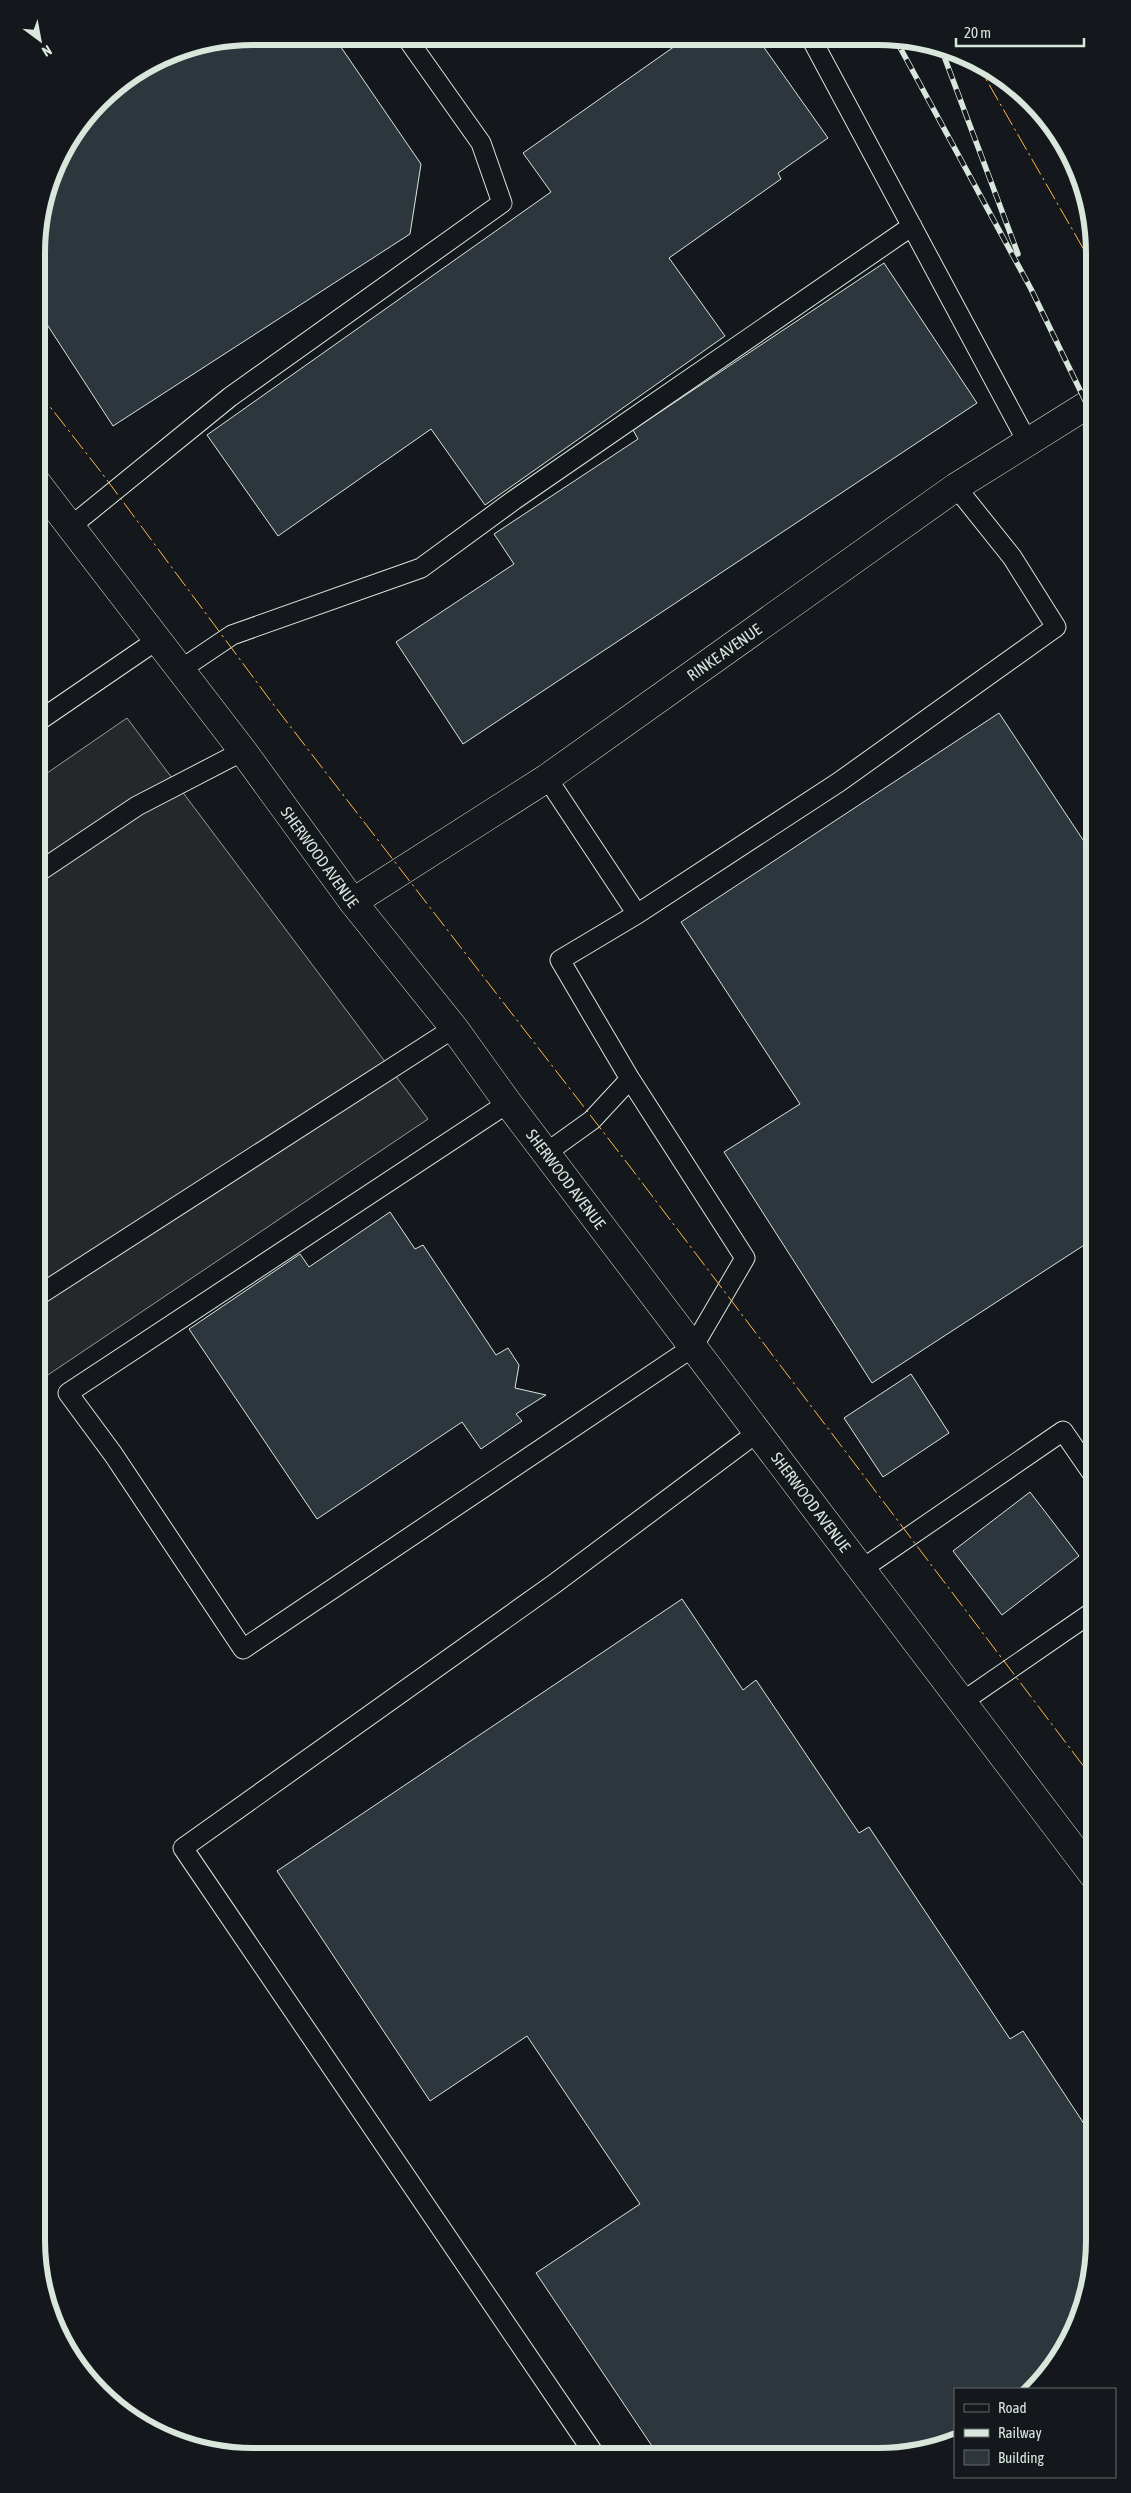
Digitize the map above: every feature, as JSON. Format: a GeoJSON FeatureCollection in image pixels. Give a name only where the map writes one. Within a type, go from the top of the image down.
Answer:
{"type":"FeatureCollection","features":[{"type":"Feature","properties":{"kind":"street","name":"RINKE AVENUE"},"geometry":{"type":"LineString","coordinates":[[353,902],[548,778],[956,487],[1086,406]]}},
{"type":"Feature","properties":{"kind":"street","name":"SHERWOOD AVENUE"},"geometry":{"type":"LineString","coordinates":[[45,494],[243,751],[353,902],[454,1028],[508,1103],[1086,1865]]}},
{"type":"Feature","properties":{"kind":"lane"},"geometry":{"type":"LineString","coordinates":[[70,527],[230,397],[502,203],[481,143],[412,45]]}},
{"type":"Feature","properties":{"kind":"lane"},"geometry":{"type":"LineString","coordinates":[[815,45],[1028,443]]}},
{"type":"Feature","properties":{"kind":"lane"},"geometry":{"type":"LineString","coordinates":[[180,670],[232,635],[421,568],[514,500],[912,226]]}},
{"type":"Feature","properties":{"kind":"lane"},"geometry":{"type":"LineString","coordinates":[[508,1103],[68,1393],[113,1454],[243,1649],[693,1347],[745,1258],[630,1079],[560,960],[637,914],[839,782],[1056,627],[1012,557],[956,487]]}},
{"type":"Feature","properties":{"kind":"lane"},"geometry":{"type":"LineString","coordinates":[[45,717],[157,640]]}},
{"type":"Feature","properties":{"kind":"lane"},"geometry":{"type":"LineString","coordinates":[[45,868],[137,806],[243,751]]}},
{"type":"Feature","properties":{"kind":"lane"},"geometry":{"type":"LineString","coordinates":[[548,778],[637,914]]}},
{"type":"Feature","properties":{"kind":"lane"},"geometry":{"type":"LineString","coordinates":[[45,1291],[454,1028]]}},
{"type":"Feature","properties":{"kind":"lane"},"geometry":{"type":"LineString","coordinates":[[546,1153],[592,1120],[630,1079]]}},
{"type":"Feature","properties":{"kind":"lane"},"geometry":{"type":"LineString","coordinates":[[862,1569],[1063,1431],[1086,1464]]}},
{"type":"Feature","properties":{"kind":"lane"},"geometry":{"type":"LineString","coordinates":[[590,2448],[183,1848],[554,1584],[758,1432]]}},
{"type":"Feature","properties":{"kind":"lane"},"geometry":{"type":"LineString","coordinates":[[962,1702],[1086,1617]]}},
{"type":"Feature","properties":{"kind":"shaded area"},"geometry":{"type":"Polygon","coordinates":[[[127,718],[428,1119],[45,1377],[45,774],[127,718]]]}},
{"type":"Feature","properties":{"kind":"building"},"geometry":{"type":"Polygon","coordinates":[[[240,45],[339,45],[421,164],[410,234],[113,426],[45,321],[45,240],[49,213],[56,186],[73,149],[88,126],[126,88],[161,66],[186,56],[240,45]]]}},
{"type":"Feature","properties":{"kind":"building"},"geometry":{"type":"Polygon","coordinates":[[[676,45],[762,45],[828,138],[778,173],[781,179],[669,258],[725,336],[485,505],[431,429],[278,536],[207,435],[551,192],[523,153],[676,45]]]}},
{"type":"Feature","properties":{"kind":"building"},"geometry":{"type":"Polygon","coordinates":[[[884,263],[977,403],[463,744],[396,642],[514,564],[494,534],[638,439],[633,430],[884,263]]]}},
{"type":"Feature","properties":{"kind":"building"},"geometry":{"type":"Polygon","coordinates":[[[999,713],[1086,844],[1086,1244],[872,1383],[724,1152],[800,1104],[681,922],[999,713]]]}},
{"type":"Feature","properties":{"kind":"building"},"geometry":{"type":"Polygon","coordinates":[[[390,1212],[415,1249],[423,1245],[496,1355],[508,1348],[519,1365],[515,1388],[546,1395],[516,1414],[522,1421],[481,1449],[462,1422],[317,1519],[189,1329],[300,1254],[309,1267],[390,1212]]]}},
{"type":"Feature","properties":{"kind":"building"},"geometry":{"type":"Polygon","coordinates":[[[911,1374],[949,1433],[883,1477],[844,1418],[911,1374]]]}},
{"type":"Feature","properties":{"kind":"building"},"geometry":{"type":"Polygon","coordinates":[[[1030,1492],[1079,1556],[1002,1615],[953,1551],[1030,1492]]]}},
{"type":"Feature","properties":{"kind":"building"},"geometry":{"type":"Polygon","coordinates":[[[682,1599],[743,1690],[756,1680],[859,1833],[869,1827],[1010,2039],[1023,2031],[1086,2127],[1086,2253],[1075,2307],[1058,2344],[1043,2367],[1024,2388],[954,2388],[954,2433],[932,2441],[891,2448],[653,2448],[536,2273],[640,2204],[527,2036],[430,2101],[277,1871],[682,1599]]]}},
{"type":"Feature","properties":{"kind":"railway"},"geometry":{"type":"LineString","coordinates":[[899,46],[1031,289],[1086,402]]}},
{"type":"Feature","properties":{"kind":"railway"},"geometry":{"type":"LineString","coordinates":[[944,56],[1018,254]]}},
{"type":"Feature","properties":{"kind":"power"},"geometry":{"type":"LineString","coordinates":[[983,73],[1086,253]]}},
{"type":"Feature","properties":{"kind":"power"},"geometry":{"type":"LineString","coordinates":[[45,400],[101,472],[273,704],[631,1168],[1086,1769]]}}]}
